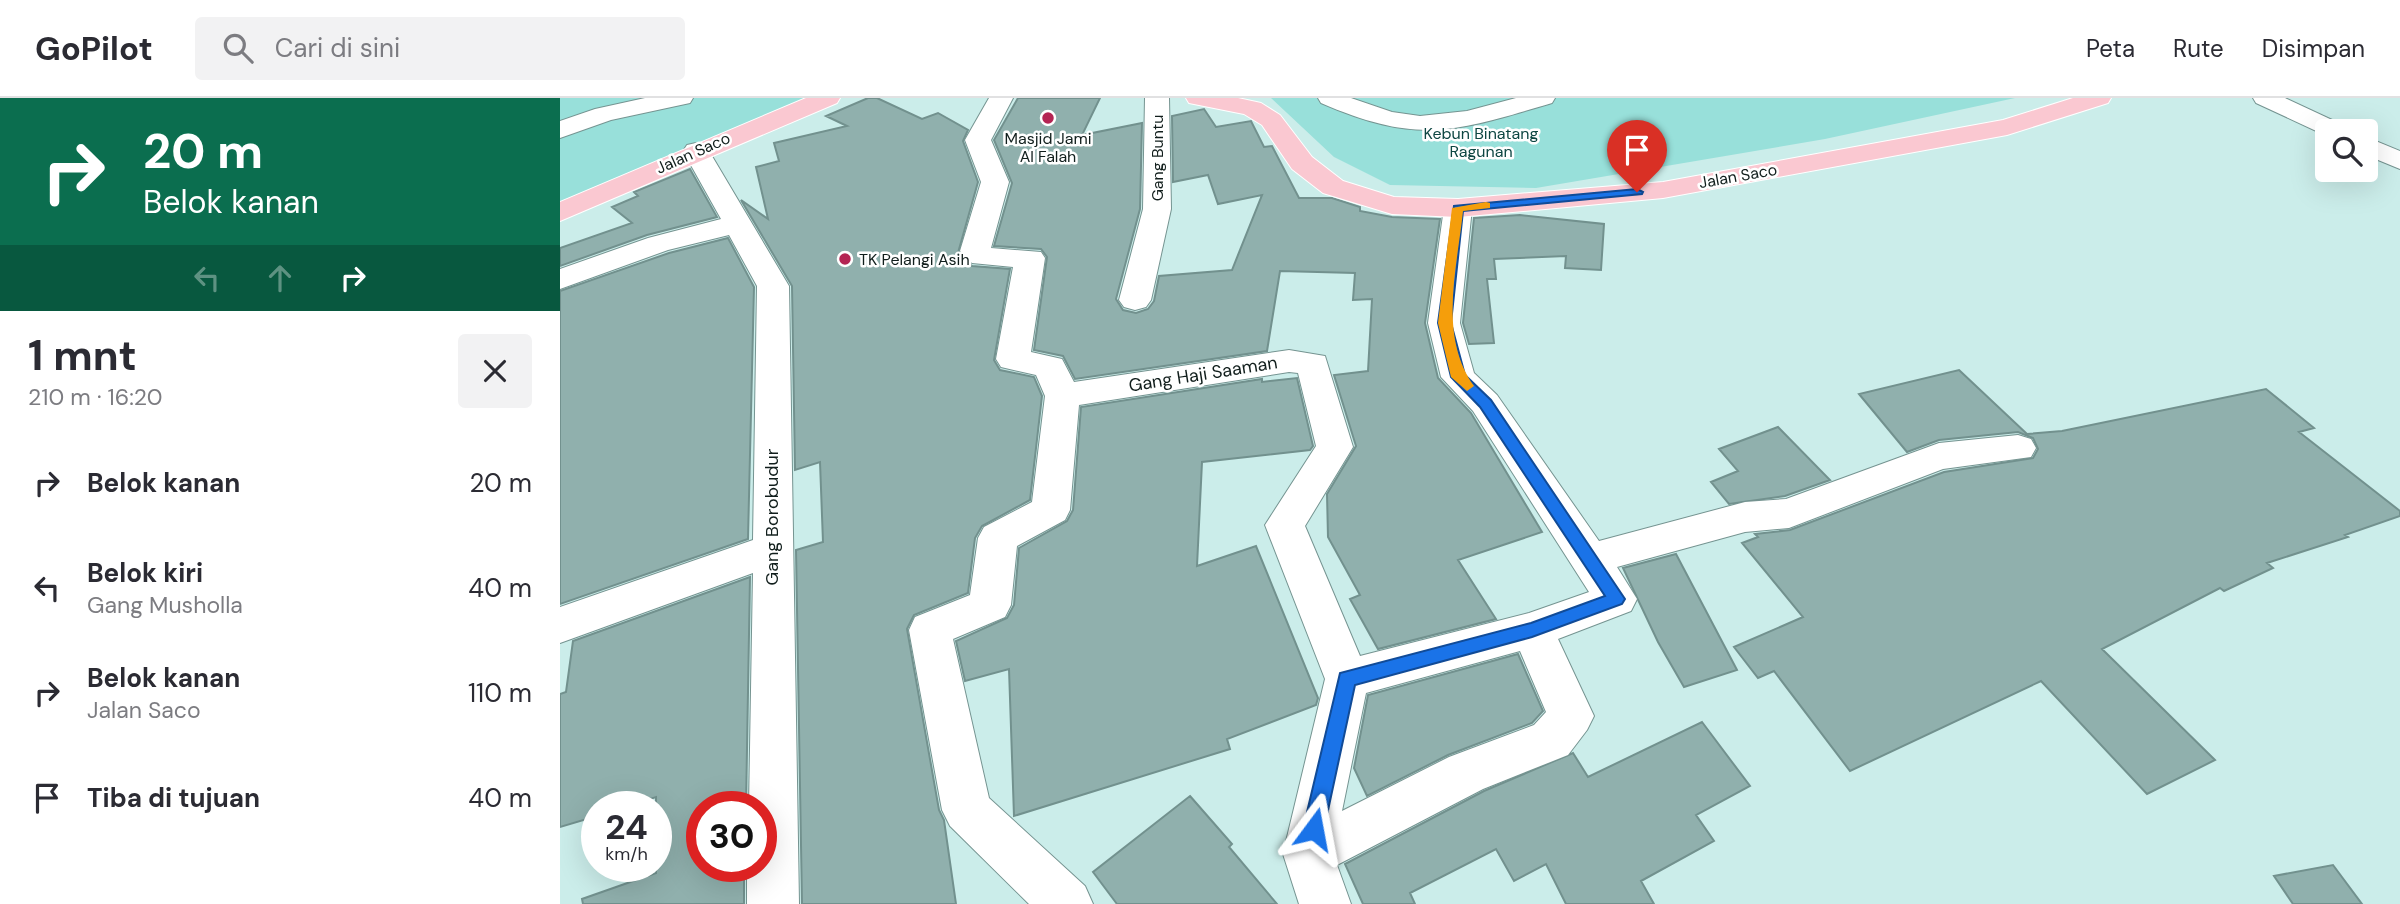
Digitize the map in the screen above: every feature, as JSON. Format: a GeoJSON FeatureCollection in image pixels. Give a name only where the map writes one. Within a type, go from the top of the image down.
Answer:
{"type":"FeatureCollection","features":[{"type":"Feature","properties":{"kind":"main road","name":"Jalan Saco"},"geometry":{"type":"LineString","coordinates":[[560,212],[696,151],[828,98]]}},
{"type":"Feature","properties":{"kind":"main road","name":"Jalan Saco"},"geometry":{"type":"LineString","coordinates":[[1198,98],[1252,108],[1271,120],[1302,163],[1333,187],[1392,205],[1458,208],[1663,190],[2007,127],[2099,98]]}},
{"type":"Feature","properties":{"kind":"street"},"geometry":{"type":"LineString","coordinates":[[560,130],[604,114],[681,98]]}},
{"type":"Feature","properties":{"kind":"street"},"geometry":{"type":"LineString","coordinates":[[1001,98],[978,140],[995,182],[975,251],[983,257],[1031,258],[1013,359],[1050,367],[1062,396],[1051,510],[998,538],[990,605],[929,630],[967,810],[1067,904]]}},
{"type":"Feature","properties":{"kind":"street","name":"Gang Buntu"},"geometry":{"type":"LineString","coordinates":[[1135,300],[1157,209],[1157,98]]}},
{"type":"Feature","properties":{"kind":"street"},"geometry":{"type":"LineString","coordinates":[[1330,98],[1364,113],[1419,124],[1475,117],[1543,98]]}},
{"type":"Feature","properties":{"kind":"street"},"geometry":{"type":"LineString","coordinates":[[2264,98],[2315,121]]}},
{"type":"Feature","properties":{"kind":"street","name":"Gang Borobudur"},"geometry":{"type":"LineString","coordinates":[[696,151],[773,286],[771,550],[774,904]]}},
{"type":"Feature","properties":{"kind":"street"},"geometry":{"type":"LineString","coordinates":[[2378,151],[2400,161]]}},
{"type":"Feature","properties":{"kind":"street"},"geometry":{"type":"LineString","coordinates":[[1325,904],[1308,854],[1347,679],[1532,630],[1616,599],[1485,403],[1458,377],[1444,323],[1458,208]]}},
{"type":"Feature","properties":{"kind":"street"},"geometry":{"type":"LineString","coordinates":[[560,280],[658,244],[737,223]]}},
{"type":"Feature","properties":{"kind":"street","name":"Gang Haji Saaman"},"geometry":{"type":"LineString","coordinates":[[1062,396],[1289,360],[1313,364],[1335,447],[1285,525],[1347,679]]}},
{"type":"Feature","properties":{"kind":"street"},"geometry":{"type":"LineString","coordinates":[[1589,559],[1745,517],[1789,513],[1939,456],[2018,448]]}},
{"type":"Feature","properties":{"kind":"street"},"geometry":{"type":"LineString","coordinates":[[560,625],[771,550]]}},
{"type":"Feature","properties":{"kind":"street"},"geometry":{"type":"LineString","coordinates":[[1308,854],[1466,773],[1551,740],[1571,716],[1532,630]]}},
{"type":"Feature","properties":{"kind":"green space"},"geometry":{"type":"Polygon","coordinates":[[[560,98],[817,98],[703,141],[560,209],[560,98]]]}},
{"type":"Feature","properties":{"kind":"green space","name":"Kebun Binatang Ragunan"},"geometry":{"type":"Polygon","coordinates":[[[1271,98],[2015,98],[1825,139],[1536,188],[1390,185],[1334,157],[1271,98]]]}},
{"type":"Feature","properties":{"kind":"building"},"geometry":{"type":"Polygon","coordinates":[[[868,98],[877,98],[922,119],[938,113],[968,130],[963,141],[978,182],[958,253],[972,266],[1010,269],[994,360],[1000,370],[1034,377],[1042,396],[1030,500],[982,526],[975,538],[968,593],[914,615],[907,629],[939,810],[944,820],[956,904],[802,904],[796,550],[823,542],[820,462],[795,470],[792,286],[741,200],[768,219],[756,167],[779,161],[774,143],[847,126],[826,116],[868,98]]]}},
{"type":"Feature","properties":{"kind":"building"},"geometry":{"type":"Polygon","coordinates":[[[1018,98],[1100,98],[1082,135],[1142,123],[1140,209],[1116,299],[1123,310],[1136,313],[1148,309],[1154,301],[1159,276],[1232,270],[1262,195],[1218,204],[1208,175],[1173,182],[1172,116],[1204,109],[1216,127],[1251,121],[1264,147],[1272,146],[1299,198],[1332,198],[1360,207],[1360,211],[1392,217],[1440,219],[1425,323],[1438,378],[1471,413],[1542,532],[1458,560],[1496,619],[1378,649],[1350,599],[1360,595],[1328,537],[1327,494],[1356,446],[1334,375],[1368,371],[1372,299],[1353,300],[1355,273],[1280,271],[1267,351],[1075,379],[1063,356],[1034,350],[1047,257],[1041,249],[994,246],[1012,183],[994,140],[1018,98]]]}},
{"type":"Feature","properties":{"kind":"building"},"geometry":{"type":"Polygon","coordinates":[[[690,169],[717,217],[647,235],[560,266],[560,248],[632,223],[612,207],[638,196],[634,192],[690,169]]]}},
{"type":"Feature","properties":{"kind":"building"},"geometry":{"type":"Polygon","coordinates":[[[1520,215],[1604,224],[1601,270],[1565,268],[1566,256],[1494,259],[1496,279],[1487,279],[1494,343],[1469,344],[1463,323],[1474,218],[1520,215]]]}},
{"type":"Feature","properties":{"kind":"building"},"geometry":{"type":"Polygon","coordinates":[[[728,238],[754,287],[748,539],[560,604],[560,291],[669,253],[728,238]]]}},
{"type":"Feature","properties":{"kind":"building"},"geometry":{"type":"Polygon","coordinates":[[[1959,370],[2027,434],[2062,431],[2266,389],[2314,428],[2299,432],[2400,511],[2400,516],[2345,535],[2348,537],[2267,563],[2273,568],[2224,591],[2220,588],[2102,649],[2215,760],[2147,794],[2041,681],[1850,771],[1774,671],[1758,678],[1734,647],[1803,617],[1742,543],[1758,537],[1755,534],[1790,530],[1944,472],[2033,458],[2038,449],[2033,438],[2018,432],[1939,440],[1907,452],[1859,394],[1959,370]]]}},
{"type":"Feature","properties":{"kind":"building"},"geometry":{"type":"Polygon","coordinates":[[[1297,378],[1313,446],[1310,450],[1202,462],[1197,566],[1256,546],[1318,698],[1316,705],[1227,739],[1230,749],[1014,816],[1009,669],[965,681],[956,641],[1007,618],[1014,605],[1019,548],[1067,521],[1073,510],[1081,407],[1262,379],[1262,382],[1297,378]]]}},
{"type":"Feature","properties":{"kind":"building"},"geometry":{"type":"Polygon","coordinates":[[[1778,427],[1830,480],[1785,496],[1729,504],[1711,482],[1738,471],[1719,449],[1778,427]]]}},
{"type":"Feature","properties":{"kind":"building"},"geometry":{"type":"Polygon","coordinates":[[[1676,554],[1737,670],[1684,687],[1658,642],[1623,568],[1676,554]]]}},
{"type":"Feature","properties":{"kind":"building"},"geometry":{"type":"Polygon","coordinates":[[[750,577],[746,791],[686,791],[686,882],[744,882],[744,904],[583,904],[582,899],[630,882],[672,882],[672,791],[581,791],[581,821],[560,827],[560,694],[566,692],[573,641],[750,577]]]}},
{"type":"Feature","properties":{"kind":"building"},"geometry":{"type":"Polygon","coordinates":[[[1518,654],[1543,711],[1532,723],[1448,755],[1367,796],[1354,768],[1368,695],[1518,654]]]}},
{"type":"Feature","properties":{"kind":"building"},"geometry":{"type":"Polygon","coordinates":[[[1702,722],[1750,786],[1696,815],[1714,841],[1641,881],[1654,904],[1566,904],[1546,864],[1514,881],[1496,849],[1410,893],[1415,904],[1363,904],[1345,864],[1484,791],[1573,753],[1588,777],[1702,722]]]}},
{"type":"Feature","properties":{"kind":"building"},"geometry":{"type":"Polygon","coordinates":[[[1190,796],[1232,844],[1229,847],[1277,904],[1117,904],[1093,872],[1190,796]]]}},
{"type":"Feature","properties":{"kind":"building"},"geometry":{"type":"Polygon","coordinates":[[[2333,865],[2362,904],[2293,904],[2274,876],[2333,865]]]}},
{"type":"Feature","properties":{"kind":"slow traffic"},"geometry":{"type":"LineString","coordinates":[[1467,386],[1458,377],[1444,323],[1458,208],[1486,206]]}},
{"type":"Feature","properties":{"kind":"place","name":"Masjid Jami Al Falah"},"geometry":{"type":"Point","coordinates":[1048,118]}},
{"type":"Feature","properties":{"kind":"place","name":"TK Pelangi Asih"},"geometry":{"type":"Point","coordinates":[845,259]}},
{"type":"Feature","properties":{"kind":"route"},"geometry":{"type":"LineString","coordinates":[[1314,829],[1347,679],[1532,630],[1616,599],[1485,403],[1458,377],[1444,323],[1458,208],[1637,192]]}}]}
